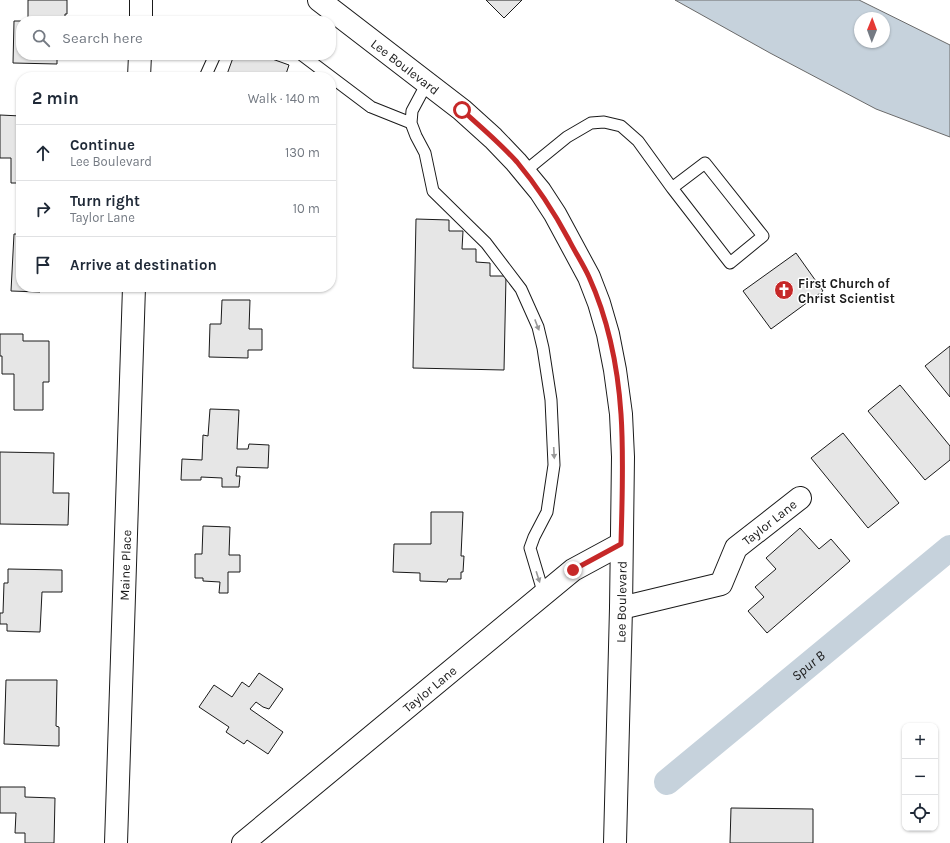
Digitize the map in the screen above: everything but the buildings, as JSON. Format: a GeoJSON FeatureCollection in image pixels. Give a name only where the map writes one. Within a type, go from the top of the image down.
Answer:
{"type":"FeatureCollection","features":[{"type":"Feature","properties":{"kind":"street"},"geometry":{"type":"LineString","coordinates":[[141,0],[141,16]]}},
{"type":"Feature","properties":{"kind":"street","name":"Lee Boulevard"},"geometry":{"type":"LineString","coordinates":[[319,0],[462,110],[493,138],[524,172],[555,214],[589,277],[599,303],[608,334],[615,370],[621,414],[623,457],[615,843]]}},
{"type":"Feature","properties":{"kind":"street"},"geometry":{"type":"LineString","coordinates":[[140,60],[140,72]]}},
{"type":"Feature","properties":{"kind":"street","name":"Maine Place"},"geometry":{"type":"LineString","coordinates":[[116,843],[134,292]]}},
{"type":"Feature","properties":{"kind":"street","name":"Taylor Lane"},"geometry":{"type":"LineString","coordinates":[[621,608],[721,584],[736,548],[800,498]]}},
{"type":"Feature","properties":{"kind":"street","name":"Taylor Lane"},"geometry":{"type":"LineString","coordinates":[[243,843],[573,570],[621,544]]}},
{"type":"Feature","properties":{"kind":"lane"},"geometry":{"type":"LineString","coordinates":[[207,72],[213,60]]}},
{"type":"Feature","properties":{"kind":"lane"},"geometry":{"type":"LineString","coordinates":[[309,60],[325,72]]}},
{"type":"Feature","properties":{"kind":"lane"},"geometry":{"type":"LineString","coordinates":[[336,80],[372,107],[411,123]]}},
{"type":"Feature","properties":{"kind":"lane"},"geometry":{"type":"LineString","coordinates":[[427,83],[412,111],[411,123],[424,153],[433,191],[486,243],[521,289],[538,327],[543,348],[551,400],[554,465],[547,512],[530,548],[544,595]]}},
{"type":"Feature","properties":{"kind":"lane"},"geometry":{"type":"LineString","coordinates":[[524,172],[567,137],[591,123],[604,122],[622,126],[638,141],[672,188],[730,263],[763,236],[705,163],[672,188]]}},
{"type":"Feature","properties":{"kind":"shaded area"},"geometry":{"type":"Polygon","coordinates":[[[675,0],[859,0],[883,12],[854,12],[854,48],[890,48],[890,15],[950,45],[950,137],[876,109],[770,53],[675,0]]]}},
{"type":"Feature","properties":{"kind":"waterway","name":"Spur B"},"geometry":{"type":"LineString","coordinates":[[667,782],[950,548]]}},
{"type":"Feature","properties":{"kind":"place","name":"First Church of Christ Scientist"},"geometry":{"type":"Point","coordinates":[784,290]}},
{"type":"Feature","properties":{"kind":"route"},"geometry":{"type":"LineString","coordinates":[[462,110],[493,138],[516,162],[540,191],[555,214],[589,277],[599,303],[608,334],[621,414],[623,457],[621,544],[573,570]]}}]}
